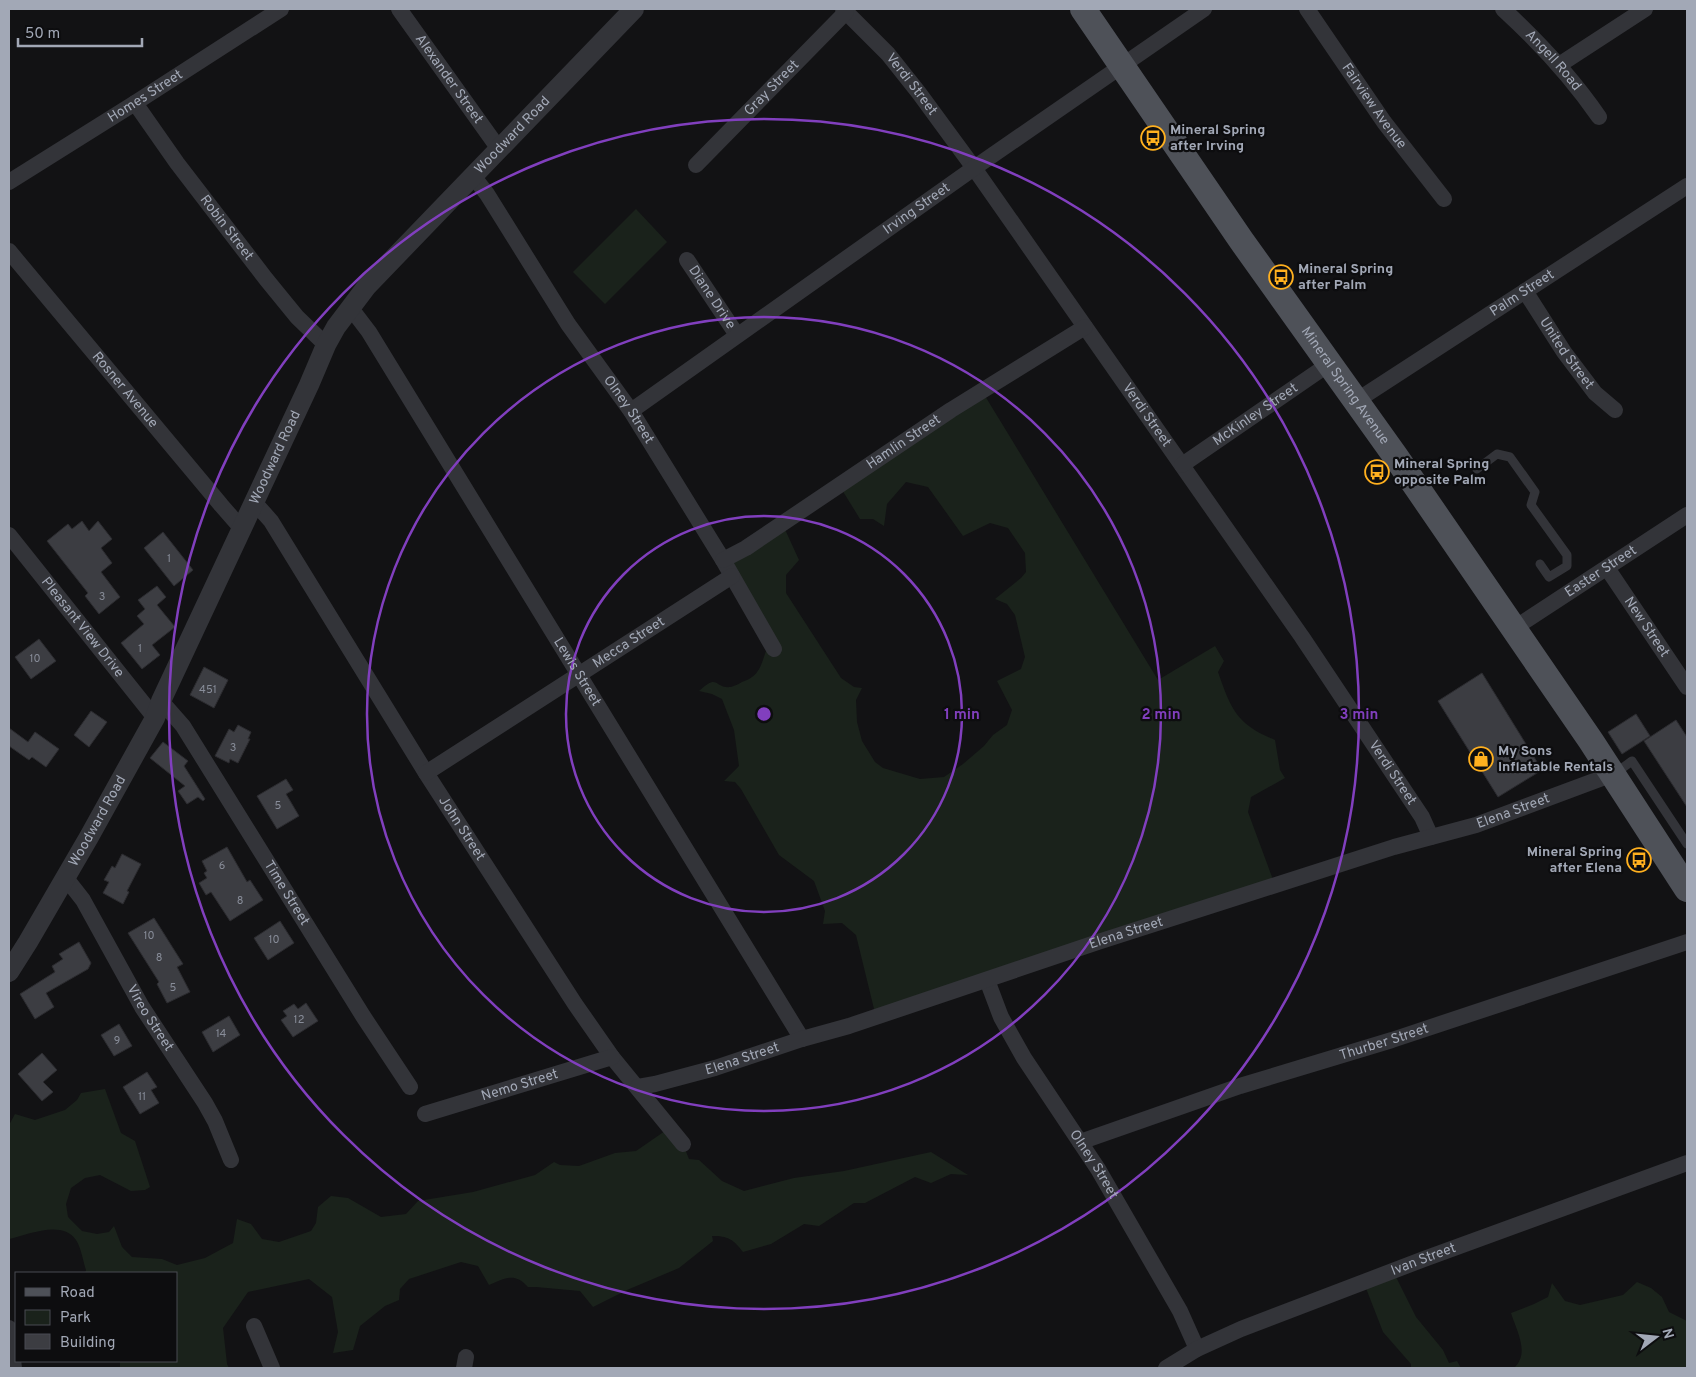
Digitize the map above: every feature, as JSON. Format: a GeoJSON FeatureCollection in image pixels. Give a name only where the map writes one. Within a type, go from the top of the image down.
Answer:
{"type":"FeatureCollection","features":[{"type":"Feature","properties":{"kind":"main road","name":"Mineral Spring Avenue"},"geometry":{"type":"LineString","coordinates":[[1083,9],[1356,401],[1685,881]]}},
{"type":"Feature","properties":{"kind":"street","name":"Homes Street"},"geometry":{"type":"LineString","coordinates":[[9,182],[135,104],[280,9]]}},
{"type":"Feature","properties":{"kind":"street","name":"Alexander Street"},"geometry":{"type":"LineString","coordinates":[[399,9],[499,148]]}},
{"type":"Feature","properties":{"kind":"street","name":"Woodward Road"},"geometry":{"type":"LineString","coordinates":[[9,972],[89,837],[158,709],[255,503],[326,345],[350,307],[367,286],[634,9]]}},
{"type":"Feature","properties":{"kind":"street","name":"Irving Street"},"geometry":{"type":"LineString","coordinates":[[631,411],[974,168],[1204,9]]}},
{"type":"Feature","properties":{"kind":"street","name":"Fairview Avenue"},"geometry":{"type":"LineString","coordinates":[[1307,9],[1384,122],[1444,199]]}},
{"type":"Feature","properties":{"kind":"street","name":"Angell Road"},"geometry":{"type":"LineString","coordinates":[[1503,9],[1540,43],[1599,117]]}},
{"type":"Feature","properties":{"kind":"street"},"geometry":{"type":"LineString","coordinates":[[1559,65],[1644,9]]}},
{"type":"Feature","properties":{"kind":"street","name":"Gray Street"},"geometry":{"type":"LineString","coordinates":[[696,164],[844,10]]}},
{"type":"Feature","properties":{"kind":"street","name":"Verdi Street"},"geometry":{"type":"LineString","coordinates":[[844,10],[888,54],[919,92],[974,168],[1302,637],[1422,817],[1431,836]]}},
{"type":"Feature","properties":{"kind":"street","name":"Robin Street"},"geometry":{"type":"LineString","coordinates":[[135,104],[177,163],[266,279],[297,317],[326,345]]}},
{"type":"Feature","properties":{"kind":"street","name":"Olney Street"},"geometry":{"type":"LineString","coordinates":[[473,176],[488,194],[568,324],[631,411],[723,560],[774,649]]}},
{"type":"Feature","properties":{"kind":"street","name":"Palm Street"},"geometry":{"type":"LineString","coordinates":[[1356,401],[1687,186]]}},
{"type":"Feature","properties":{"kind":"street","name":"Rosner Avenue"},"geometry":{"type":"LineString","coordinates":[[9,252],[242,529]]}},
{"type":"Feature","properties":{"kind":"street","name":"Diane Drive"},"geometry":{"type":"LineString","coordinates":[[687,260],[737,335]]}},
{"type":"Feature","properties":{"kind":"street","name":"United Street"},"geometry":{"type":"LineString","coordinates":[[1525,291],[1564,352],[1594,393],[1615,410]]}},
{"type":"Feature","properties":{"kind":"street","name":"Lewis Street"},"geometry":{"type":"LineString","coordinates":[[350,307],[369,332],[802,1039]]}},
{"type":"Feature","properties":{"kind":"street","name":"Hamlin Street"},"geometry":{"type":"LineString","coordinates":[[723,560],[746,548],[951,410],[1085,327]]}},
{"type":"Feature","properties":{"kind":"street","name":"McKinley Street"},"geometry":{"type":"LineString","coordinates":[[1182,465],[1329,364]]}},
{"type":"Feature","properties":{"kind":"street","name":"John Street"},"geometry":{"type":"LineString","coordinates":[[255,503],[271,522],[426,773],[575,1004],[612,1057],[683,1144]]}},
{"type":"Feature","properties":{"kind":"street","name":"Easter Street"},"geometry":{"type":"LineString","coordinates":[[1513,629],[1687,515]]}},
{"type":"Feature","properties":{"kind":"street","name":"Pleasant View Drive"},"geometry":{"type":"LineString","coordinates":[[9,535],[158,709]]}},
{"type":"Feature","properties":{"kind":"street","name":"New Street"},"geometry":{"type":"LineString","coordinates":[[1607,568],[1687,687]]}},
{"type":"Feature","properties":{"kind":"street","name":"Mecca Street"},"geometry":{"type":"LineString","coordinates":[[426,773],[732,576]]}},
{"type":"Feature","properties":{"kind":"street","name":"Time Street"},"geometry":{"type":"LineString","coordinates":[[158,709],[184,726],[363,1016],[410,1087]]}},
{"type":"Feature","properties":{"kind":"street","name":"Elena Street"},"geometry":{"type":"LineString","coordinates":[[638,1087],[715,1068],[802,1039],[850,1026],[1098,942],[1431,836],[1476,825],[1613,774]]}},
{"type":"Feature","properties":{"kind":"street","name":"Vireo Street"},"geometry":{"type":"LineString","coordinates":[[65,877],[83,900],[142,1007],[205,1103],[232,1160]]}},
{"type":"Feature","properties":{"kind":"street","name":"Thurber Street"},"geometry":{"type":"LineString","coordinates":[[1080,1142],[1240,1086],[1392,1040],[1687,942]]}},
{"type":"Feature","properties":{"kind":"street","name":"Olney Street"},"geometry":{"type":"LineString","coordinates":[[987,980],[1000,1017],[1024,1058],[1098,1168],[1180,1311],[1197,1349]]}},
{"type":"Feature","properties":{"kind":"street","name":"Nemo Street"},"geometry":{"type":"LineString","coordinates":[[425,1114],[612,1057]]}},
{"type":"Feature","properties":{"kind":"street","name":"Ivan Street"},"geometry":{"type":"LineString","coordinates":[[1168,1368],[1197,1349],[1241,1329],[1414,1262],[1687,1163]]}},
{"type":"Feature","properties":{"kind":"street"},"geometry":{"type":"LineString","coordinates":[[254,1326],[272,1368]]}},
{"type":"Feature","properties":{"kind":"street"},"geometry":{"type":"LineString","coordinates":[[9,1328],[14,1368]]}},
{"type":"Feature","properties":{"kind":"lane"},"geometry":{"type":"LineString","coordinates":[[1477,469],[1497,454],[1510,456],[1535,492],[1531,505],[1567,556],[1567,566],[1549,577],[1540,564]]}},
{"type":"Feature","properties":{"kind":"lane"},"geometry":{"type":"LineString","coordinates":[[1613,774],[1632,761],[1687,844]]}},
{"type":"Feature","properties":{"kind":"green space"},"geometry":{"type":"Polygon","coordinates":[[[636,209],[667,242],[605,304],[573,272],[636,209]]]}},
{"type":"Feature","properties":{"kind":"green space"},"geometry":{"type":"Polygon","coordinates":[[[982,391],[1158,680],[1215,646],[1224,661],[1218,672],[1231,706],[1251,728],[1275,740],[1280,770],[1285,778],[1251,797],[1248,812],[1275,885],[875,1013],[856,935],[842,923],[823,924],[825,911],[814,881],[779,855],[741,789],[735,782],[724,781],[739,766],[734,730],[722,699],[699,691],[705,685],[713,682],[731,687],[753,677],[761,665],[767,648],[720,561],[783,525],[799,560],[786,575],[786,593],[841,678],[854,687],[862,688],[856,700],[857,722],[862,741],[875,762],[883,768],[920,779],[944,777],[963,764],[984,746],[993,735],[1007,725],[1012,710],[997,681],[1021,669],[1025,657],[1015,615],[1007,604],[995,599],[1026,572],[1025,553],[1008,528],[990,523],[963,536],[928,487],[906,482],[887,504],[884,526],[873,519],[860,519],[839,485],[982,391]]]}},
{"type":"Feature","properties":{"kind":"green space"},"geometry":{"type":"Polygon","coordinates":[[[105,1089],[121,1133],[135,1141],[150,1187],[145,1190],[131,1191],[100,1175],[85,1178],[71,1188],[66,1204],[68,1217],[82,1231],[97,1234],[109,1232],[114,1226],[122,1247],[132,1257],[162,1259],[177,1265],[205,1258],[233,1243],[237,1219],[251,1224],[262,1239],[279,1242],[311,1231],[316,1223],[318,1207],[331,1196],[348,1198],[381,1217],[406,1214],[418,1201],[473,1192],[535,1175],[554,1162],[560,1165],[579,1166],[615,1153],[636,1151],[665,1131],[683,1144],[689,1159],[699,1160],[722,1181],[744,1191],[794,1178],[844,1171],[931,1152],[968,1175],[951,1174],[931,1183],[915,1177],[865,1203],[854,1203],[819,1226],[804,1224],[771,1244],[743,1252],[730,1239],[712,1236],[713,1241],[679,1268],[593,1307],[580,1291],[528,1287],[519,1279],[514,1278],[489,1285],[478,1266],[461,1262],[409,1279],[400,1289],[399,1300],[385,1306],[360,1326],[353,1350],[333,1353],[338,1332],[332,1297],[309,1279],[248,1292],[223,1328],[229,1368],[120,1368],[120,1362],[178,1362],[178,1272],[85,1272],[78,1243],[70,1234],[62,1230],[44,1230],[9,1239],[9,1125],[15,1114],[35,1120],[65,1110],[77,1100],[81,1093],[105,1089]]]}},
{"type":"Feature","properties":{"kind":"green space"},"geometry":{"type":"Polygon","coordinates":[[[1393,1271],[1416,1317],[1443,1350],[1449,1363],[1457,1361],[1461,1368],[1411,1368],[1411,1364],[1383,1332],[1364,1283],[1393,1271]]]}},
{"type":"Feature","properties":{"kind":"green space"},"geometry":{"type":"Polygon","coordinates":[[[1637,1282],[1651,1288],[1662,1297],[1669,1312],[1687,1321],[1687,1368],[1514,1368],[1519,1362],[1522,1349],[1511,1313],[1548,1297],[1552,1283],[1565,1301],[1580,1305],[1623,1295],[1637,1282]]]}},
{"type":"Feature","properties":{"kind":"building"},"geometry":{"type":"Polygon","coordinates":[[[82,521],[89,531],[98,521],[112,539],[101,548],[112,563],[101,572],[120,597],[99,614],[85,596],[88,593],[47,541],[68,524],[72,529],[82,521]]]}},
{"type":"Feature","properties":{"kind":"building"},"geometry":{"type":"Polygon","coordinates":[[[163,532],[193,570],[174,586],[144,548],[163,532]]]}},
{"type":"Feature","properties":{"kind":"building"},"geometry":{"type":"Polygon","coordinates":[[[157,586],[166,597],[157,605],[175,627],[152,645],[160,655],[142,669],[121,643],[144,624],[137,616],[145,609],[138,600],[157,586]]]}},
{"type":"Feature","properties":{"kind":"building"},"geometry":{"type":"Polygon","coordinates":[[[39,639],[56,661],[31,679],[15,657],[39,639]]]}},
{"type":"Feature","properties":{"kind":"building"},"geometry":{"type":"Polygon","coordinates":[[[204,667],[228,680],[214,708],[190,695],[204,667]]]}},
{"type":"Feature","properties":{"kind":"building"},"geometry":{"type":"Polygon","coordinates":[[[1482,673],[1542,770],[1498,797],[1438,701],[1482,673]]]}},
{"type":"Feature","properties":{"kind":"building"},"geometry":{"type":"Polygon","coordinates":[[[91,711],[107,722],[89,747],[74,735],[91,711]]]}},
{"type":"Feature","properties":{"kind":"building"},"geometry":{"type":"Polygon","coordinates":[[[1636,714],[1650,736],[1622,754],[1608,732],[1636,714]]]}},
{"type":"Feature","properties":{"kind":"building"},"geometry":{"type":"Polygon","coordinates":[[[1676,720],[1687,737],[1687,807],[1644,741],[1676,720]]]}},
{"type":"Feature","properties":{"kind":"building"},"geometry":{"type":"Polygon","coordinates":[[[238,725],[251,732],[248,739],[250,739],[238,763],[230,759],[229,763],[215,756],[229,729],[234,732],[238,725]]]}},
{"type":"Feature","properties":{"kind":"building"},"geometry":{"type":"Polygon","coordinates":[[[9,728],[28,742],[35,732],[59,749],[46,767],[32,757],[29,760],[9,746],[9,728]]]}},
{"type":"Feature","properties":{"kind":"building"},"geometry":{"type":"Polygon","coordinates":[[[163,742],[188,761],[184,766],[205,799],[203,801],[198,797],[187,804],[178,791],[185,786],[150,758],[163,742]]]}},
{"type":"Feature","properties":{"kind":"building"},"geometry":{"type":"Polygon","coordinates":[[[286,779],[293,790],[286,794],[299,816],[277,829],[257,796],[286,779]]]}},
{"type":"Feature","properties":{"kind":"building"},"geometry":{"type":"Polygon","coordinates":[[[227,847],[247,882],[250,880],[263,900],[230,921],[211,892],[206,895],[199,883],[207,878],[204,873],[207,871],[202,861],[227,847]]]}},
{"type":"Feature","properties":{"kind":"building"},"geometry":{"type":"Polygon","coordinates":[[[122,854],[141,864],[127,891],[129,892],[123,904],[103,893],[109,882],[104,880],[112,866],[115,868],[122,854]]]}},
{"type":"Feature","properties":{"kind":"building"},"geometry":{"type":"Polygon","coordinates":[[[154,918],[183,964],[177,967],[190,992],[167,1003],[157,984],[159,982],[128,933],[154,918]]]}},
{"type":"Feature","properties":{"kind":"building"},"geometry":{"type":"Polygon","coordinates":[[[280,921],[294,943],[268,960],[254,938],[280,921]]]}},
{"type":"Feature","properties":{"kind":"building"},"geometry":{"type":"Polygon","coordinates":[[[79,942],[91,963],[88,969],[46,993],[54,1007],[35,1019],[20,994],[55,972],[52,966],[63,959],[59,954],[79,942]]]}},
{"type":"Feature","properties":{"kind":"building"},"geometry":{"type":"Polygon","coordinates":[[[306,1003],[318,1021],[293,1037],[281,1020],[287,1016],[283,1011],[294,1004],[298,1009],[306,1003]]]}},
{"type":"Feature","properties":{"kind":"building"},"geometry":{"type":"Polygon","coordinates":[[[229,1016],[240,1035],[213,1052],[202,1032],[229,1016]]]}},
{"type":"Feature","properties":{"kind":"building"},"geometry":{"type":"Polygon","coordinates":[[[119,1024],[132,1046],[114,1056],[101,1035],[119,1024]]]}},
{"type":"Feature","properties":{"kind":"building"},"geometry":{"type":"Polygon","coordinates":[[[42,1053],[57,1070],[43,1082],[53,1092],[42,1101],[18,1074],[42,1053]]]}},
{"type":"Feature","properties":{"kind":"building"},"geometry":{"type":"Polygon","coordinates":[[[147,1072],[157,1087],[151,1090],[159,1103],[140,1114],[123,1087],[147,1072]]]}},
{"type":"Feature","properties":{"kind":"place","name":"Mineral Spring after Irving"},"geometry":{"type":"Point","coordinates":[1153,138]}},
{"type":"Feature","properties":{"kind":"place","name":"Mineral Spring after Palm"},"geometry":{"type":"Point","coordinates":[1281,277]}},
{"type":"Feature","properties":{"kind":"place","name":"Mineral Spring opposite Palm"},"geometry":{"type":"Point","coordinates":[1377,472]}},
{"type":"Feature","properties":{"kind":"place","name":"My Sons Inflatable Rentals"},"geometry":{"type":"Point","coordinates":[1481,759]}},
{"type":"Feature","properties":{"kind":"place","name":"Mineral Spring after Elena"},"geometry":{"type":"Point","coordinates":[1639,860]}}]}
